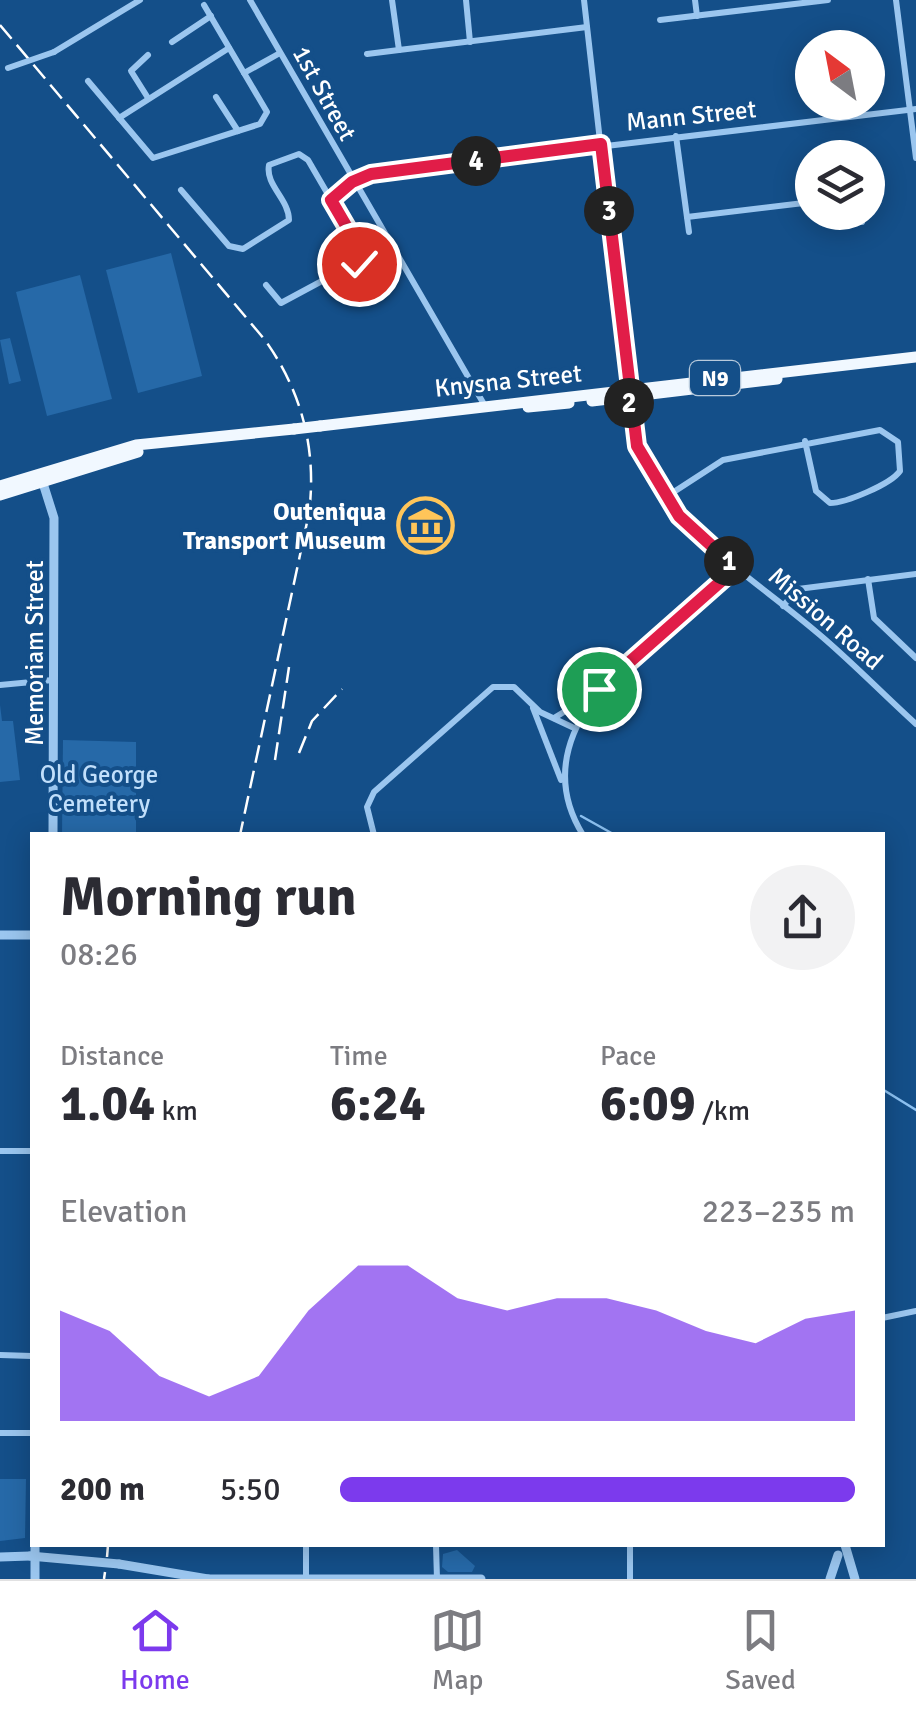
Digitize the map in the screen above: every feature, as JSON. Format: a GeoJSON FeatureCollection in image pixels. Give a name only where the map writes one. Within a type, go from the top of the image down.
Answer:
{"type":"FeatureCollection","features":[{"type":"Feature","properties":{"kind":"highway","name":"Knysna Street"},"geometry":{"type":"LineString","coordinates":[[628,393],[916,357]]}},
{"type":"Feature","properties":{"kind":"highway","name":"Knysna Street"},"geometry":{"type":"LineString","coordinates":[[42,477],[175,443],[916,365]]}},
{"type":"Feature","properties":{"kind":"highway","name":"N9"},"geometry":{"type":"LineString","coordinates":[[0,486],[42,477]]}},
{"type":"Feature","properties":{"kind":"highway","name":"N9"},"geometry":{"type":"LineString","coordinates":[[0,496],[42,477]]}},
{"type":"Feature","properties":{"kind":"street"},"geometry":{"type":"LineString","coordinates":[[4,68],[54,52],[140,0]]}},
{"type":"Feature","properties":{"kind":"street","name":"1st Street"},"geometry":{"type":"LineString","coordinates":[[250,0],[486,408]]}},
{"type":"Feature","properties":{"kind":"street"},"geometry":{"type":"LineString","coordinates":[[392,0],[398,50]]}},
{"type":"Feature","properties":{"kind":"street"},"geometry":{"type":"LineString","coordinates":[[466,0],[470,42]]}},
{"type":"Feature","properties":{"kind":"street","name":"Mission Road"},"geometry":{"type":"LineString","coordinates":[[584,0],[637,446],[685,523],[916,724]]}},
{"type":"Feature","properties":{"kind":"street"},"geometry":{"type":"LineString","coordinates":[[695,0],[697,16]]}},
{"type":"Feature","properties":{"kind":"street"},"geometry":{"type":"LineString","coordinates":[[660,20],[828,0]]}},
{"type":"Feature","properties":{"kind":"street"},"geometry":{"type":"LineString","coordinates":[[896,0],[913,109],[916,158]]}},
{"type":"Feature","properties":{"kind":"street"},"geometry":{"type":"LineString","coordinates":[[88,81],[153,158],[260,124],[267,115],[204,6]]}},
{"type":"Feature","properties":{"kind":"street"},"geometry":{"type":"LineString","coordinates":[[172,42],[211,16]]}},
{"type":"Feature","properties":{"kind":"street"},"geometry":{"type":"LineString","coordinates":[[366,54],[586,28]]}},
{"type":"Feature","properties":{"kind":"street"},"geometry":{"type":"LineString","coordinates":[[118,118],[229,48]]}},
{"type":"Feature","properties":{"kind":"street"},"geometry":{"type":"LineString","coordinates":[[244,73],[280,53]]}},
{"type":"Feature","properties":{"kind":"street"},"geometry":{"type":"LineString","coordinates":[[148,55],[131,72],[148,98]]}},
{"type":"Feature","properties":{"kind":"street"},"geometry":{"type":"LineString","coordinates":[[216,97],[238,132]]}},
{"type":"Feature","properties":{"kind":"street","name":"Mann Street"},"geometry":{"type":"LineString","coordinates":[[352,182],[371,174],[601,144],[913,109]]}},
{"type":"Feature","properties":{"kind":"street"},"geometry":{"type":"LineString","coordinates":[[676,136],[689,232]]}},
{"type":"Feature","properties":{"kind":"street"},"geometry":{"type":"LineString","coordinates":[[181,190],[229,246],[238,249],[289,220],[290,212],[267,172],[273,163],[304,156],[362,253],[359,264],[281,303],[266,285]]}},
{"type":"Feature","properties":{"kind":"street"},"geometry":{"type":"LineString","coordinates":[[331,200],[352,182]]}},
{"type":"Feature","properties":{"kind":"street"},"geometry":{"type":"LineString","coordinates":[[687,216],[795,204]]}},
{"type":"Feature","properties":{"kind":"street"},"geometry":{"type":"LineString","coordinates":[[666,497],[723,460],[804,441],[886,431],[898,442],[900,471],[890,482],[846,501],[830,503],[816,491],[804,441]]}},
{"type":"Feature","properties":{"kind":"street","name":"Memoriam Street"},"geometry":{"type":"LineString","coordinates":[[42,477],[54,516],[52,832]]}},
{"type":"Feature","properties":{"kind":"street"},"geometry":{"type":"LineString","coordinates":[[553,718],[572,710],[599,689],[736,568]]}},
{"type":"Feature","properties":{"kind":"street"},"geometry":{"type":"LineString","coordinates":[[783,606],[798,589],[916,574]]}},
{"type":"Feature","properties":{"kind":"street"},"geometry":{"type":"LineString","coordinates":[[868,579],[874,618],[916,658]]}},
{"type":"Feature","properties":{"kind":"street"},"geometry":{"type":"LineString","coordinates":[[0,686],[54,680]]}},
{"type":"Feature","properties":{"kind":"street"},"geometry":{"type":"LineString","coordinates":[[373,832],[367,807],[374,792],[452,726],[486,691],[509,686],[531,704],[572,727]]}},
{"type":"Feature","properties":{"kind":"street"},"geometry":{"type":"LineString","coordinates":[[565,791],[572,727],[599,689]]}},
{"type":"Feature","properties":{"kind":"street"},"geometry":{"type":"LineString","coordinates":[[531,704],[581,832]]}},
{"type":"Feature","properties":{"kind":"street"},"geometry":{"type":"LineString","coordinates":[[0,935],[30,936]]}},
{"type":"Feature","properties":{"kind":"street"},"geometry":{"type":"LineString","coordinates":[[0,1150],[30,1151]]}},
{"type":"Feature","properties":{"kind":"street"},"geometry":{"type":"LineString","coordinates":[[885,1317],[916,1311]]}},
{"type":"Feature","properties":{"kind":"street"},"geometry":{"type":"LineString","coordinates":[[0,1355],[30,1356]]}},
{"type":"Feature","properties":{"kind":"street"},"geometry":{"type":"LineString","coordinates":[[0,1433],[30,1433]]}},
{"type":"Feature","properties":{"kind":"street"},"geometry":{"type":"LineString","coordinates":[[34,1579],[35,1547]]}},
{"type":"Feature","properties":{"kind":"street"},"geometry":{"type":"LineString","coordinates":[[306,1547],[306,1578]]}},
{"type":"Feature","properties":{"kind":"street"},"geometry":{"type":"LineString","coordinates":[[436,1547],[436,1579]]}},
{"type":"Feature","properties":{"kind":"street"},"geometry":{"type":"LineString","coordinates":[[630,1547],[630,1579]]}},
{"type":"Feature","properties":{"kind":"street"},"geometry":{"type":"LineString","coordinates":[[833,1579],[841,1548]]}},
{"type":"Feature","properties":{"kind":"street"},"geometry":{"type":"LineString","coordinates":[[841,1548],[855,1579]]}},
{"type":"Feature","properties":{"kind":"street"},"geometry":{"type":"LineString","coordinates":[[0,1557],[77,1558],[206,1579],[482,1579]]}},
{"type":"Feature","properties":{"kind":"green space"},"geometry":{"type":"Polygon","coordinates":[[[171,253],[202,376],[138,393],[106,270],[171,253]]]}},
{"type":"Feature","properties":{"kind":"green space"},"geometry":{"type":"Polygon","coordinates":[[[80,275],[112,399],[47,416],[16,292],[80,275]]]}},
{"type":"Feature","properties":{"kind":"green space"},"geometry":{"type":"Polygon","coordinates":[[[10,338],[21,381],[9,384],[0,340],[10,338]]]}},
{"type":"Feature","properties":{"kind":"green space"},"geometry":{"type":"Polygon","coordinates":[[[0,705],[2,721],[13,721],[20,780],[0,782],[0,705]]]}},
{"type":"Feature","properties":{"kind":"green space","name":"Old George Cemetery"},"geometry":{"type":"Polygon","coordinates":[[[63,740],[136,742],[136,832],[62,832],[63,740]]]}},
{"type":"Feature","properties":{"kind":"green space"},"geometry":{"type":"Polygon","coordinates":[[[0,1479],[26,1479],[25,1538],[0,1541],[0,1479]]]}},
{"type":"Feature","properties":{"kind":"green space"},"geometry":{"type":"Polygon","coordinates":[[[457,1550],[475,1566],[472,1572],[448,1572],[442,1567],[443,1554],[457,1550]]]}},
{"type":"Feature","properties":{"kind":"waterway"},"geometry":{"type":"LineString","coordinates":[[581,816],[610,832]]}},
{"type":"Feature","properties":{"kind":"waterway"},"geometry":{"type":"LineString","coordinates":[[885,1091],[916,1110]]}},
{"type":"Feature","properties":{"kind":"railway"},"geometry":{"type":"LineString","coordinates":[[0,25],[265,340],[289,380],[304,422],[311,467],[309,513],[241,832]]}},
{"type":"Feature","properties":{"kind":"railway"},"geometry":{"type":"LineString","coordinates":[[275,760],[289,667]]}},
{"type":"Feature","properties":{"kind":"railway"},"geometry":{"type":"LineString","coordinates":[[299,753],[312,721],[342,689]]}},
{"type":"Feature","properties":{"kind":"railway"},"geometry":{"type":"LineString","coordinates":[[107,1557],[108,1547]]}},
{"type":"Feature","properties":{"kind":"railway"},"geometry":{"type":"LineString","coordinates":[[104,1579],[105,1572]]}},
{"type":"Feature","properties":{"kind":"place","name":"Outeniqua Transport Museum"},"geometry":{"type":"Point","coordinates":[425,525]}},
{"type":"Feature","properties":{"kind":"route"},"geometry":{"type":"LineString","coordinates":[[359,264],[362,253],[331,200],[363,176],[601,144],[628,397],[637,446],[679,516],[736,568],[599,689]]}}]}
